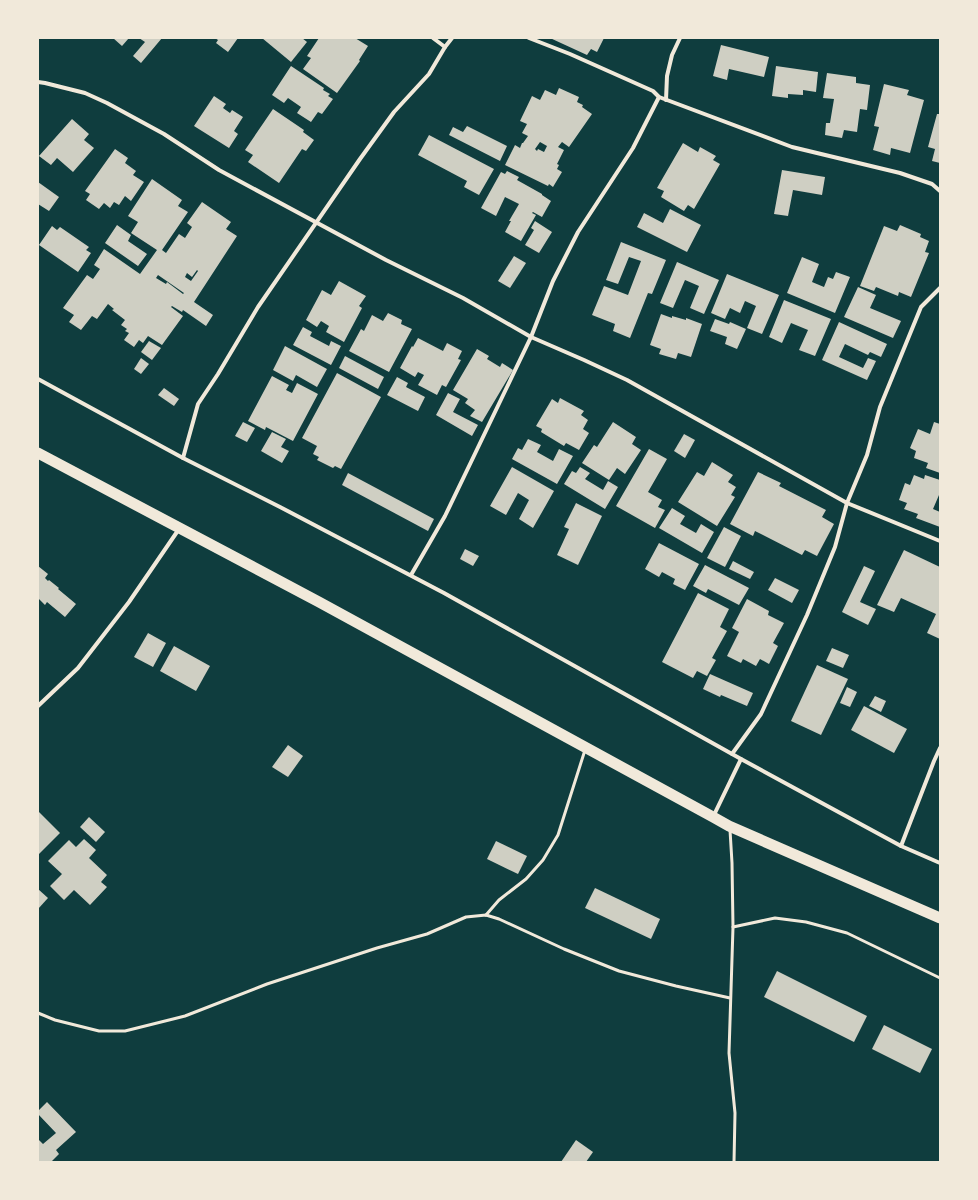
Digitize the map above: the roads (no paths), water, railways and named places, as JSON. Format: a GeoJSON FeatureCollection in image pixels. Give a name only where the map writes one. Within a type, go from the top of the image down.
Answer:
{"type":"FeatureCollection","features":[{"type":"Feature","properties":{"kind":"highway"},"geometry":{"type":"LineString","coordinates":[[38,453],[319,602],[729,826],[940,918]]}},
{"type":"Feature","properties":{"kind":"street"},"geometry":{"type":"LineString","coordinates":[[433,38],[445,47]]}},
{"type":"Feature","properties":{"kind":"street"},"geometry":{"type":"LineString","coordinates":[[183,458],[198,404],[218,374],[258,307],[360,159],[394,112],[430,74],[445,47],[452,38]]}},
{"type":"Feature","properties":{"kind":"street"},"geometry":{"type":"LineString","coordinates":[[529,38],[570,54],[653,91],[659,97],[666,100],[792,147],[900,173],[932,184],[940,191]]}},
{"type":"Feature","properties":{"kind":"street"},"geometry":{"type":"LineString","coordinates":[[666,100],[667,76],[672,55],[680,38]]}},
{"type":"Feature","properties":{"kind":"street"},"geometry":{"type":"LineString","coordinates":[[38,82],[85,93],[107,103],[164,134],[219,170],[386,260],[463,298],[531,337],[627,380],[847,503],[940,541]]}},
{"type":"Feature","properties":{"kind":"street"},"geometry":{"type":"LineString","coordinates":[[411,575],[445,516],[531,337],[553,282],[578,232],[633,148],[659,97]]}},
{"type":"Feature","properties":{"kind":"street"},"geometry":{"type":"LineString","coordinates":[[732,754],[761,714],[807,615],[835,547],[847,503],[867,455],[880,407],[921,307],[940,288]]}},
{"type":"Feature","properties":{"kind":"street"},"geometry":{"type":"LineString","coordinates":[[38,379],[183,458],[411,575],[741,759],[901,846],[940,863]]}},
{"type":"Feature","properties":{"kind":"street"},"geometry":{"type":"LineString","coordinates":[[38,706],[78,668],[129,602],[180,528]]}},
{"type":"Feature","properties":{"kind":"street"},"geometry":{"type":"LineString","coordinates":[[901,846],[940,748]]}},
{"type":"Feature","properties":{"kind":"street"},"geometry":{"type":"LineString","coordinates":[[713,817],[741,759]]}},
{"type":"Feature","properties":{"kind":"lane"},"geometry":{"type":"LineString","coordinates":[[486,915],[499,900],[526,879],[543,860],[558,835],[586,748]]}},
{"type":"Feature","properties":{"kind":"lane"},"geometry":{"type":"LineString","coordinates":[[729,826],[732,863],[733,927],[728,1053],[736,1113],[734,1162]]}},
{"type":"Feature","properties":{"kind":"lane"},"geometry":{"type":"LineString","coordinates":[[38,1013],[55,1020],[99,1031],[125,1031],[186,1016],[267,984],[377,948],[427,934],[466,917],[486,915],[499,919],[564,949],[619,971],[730,998]]}},
{"type":"Feature","properties":{"kind":"lane"},"geometry":{"type":"LineString","coordinates":[[733,927],[775,918],[806,922],[847,933],[940,978]]}}]}
